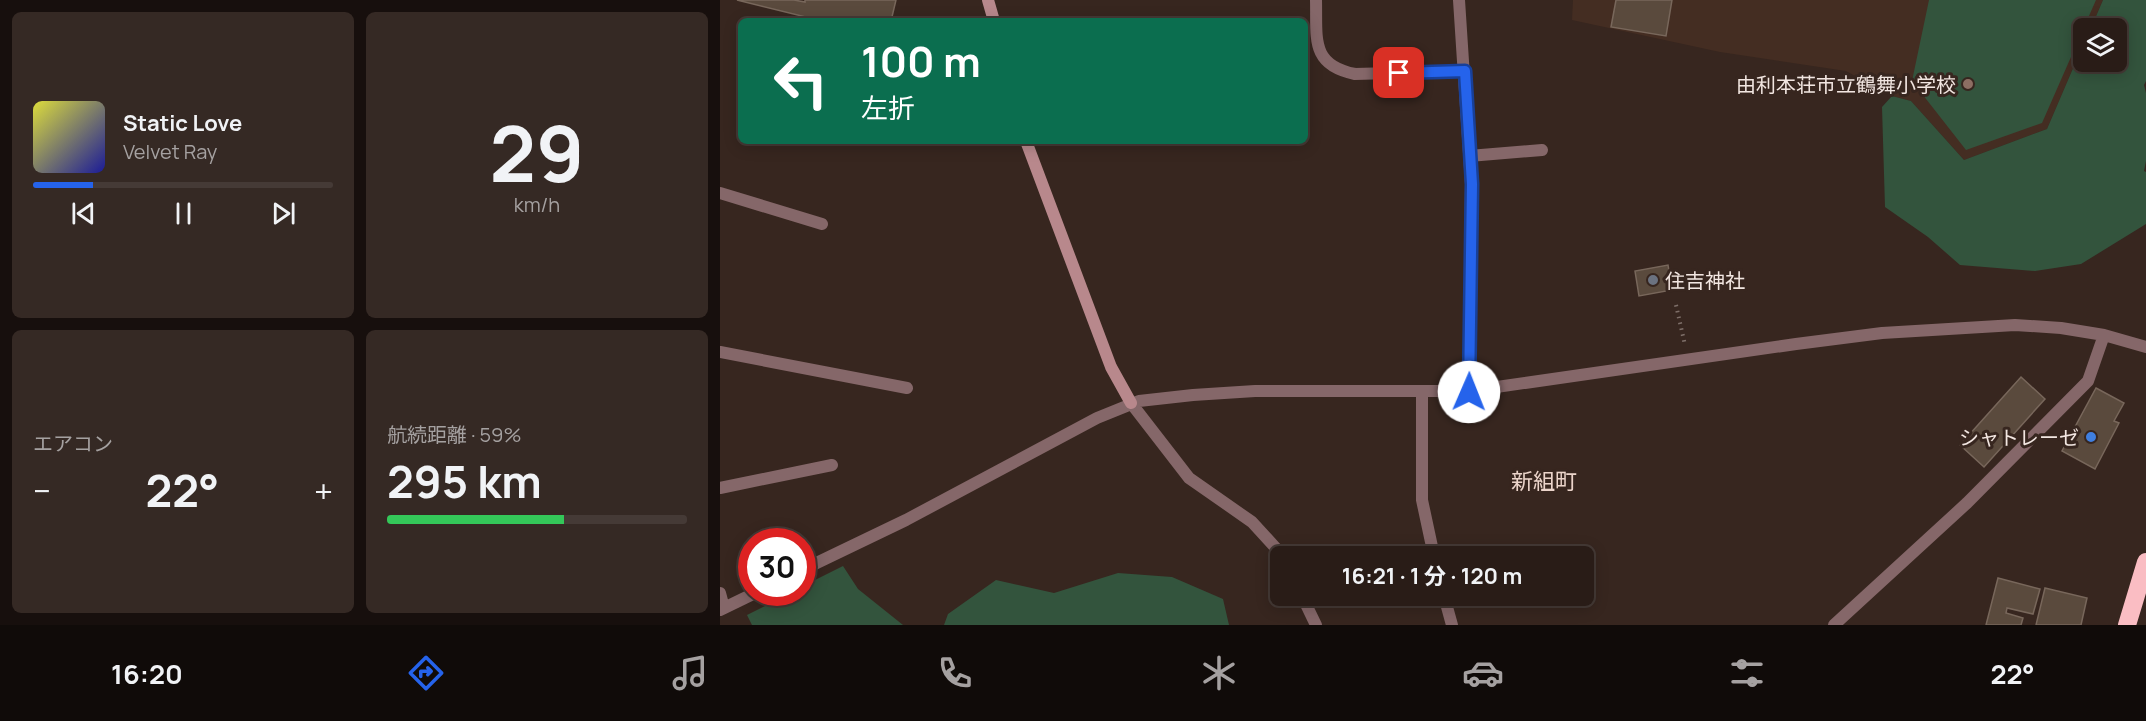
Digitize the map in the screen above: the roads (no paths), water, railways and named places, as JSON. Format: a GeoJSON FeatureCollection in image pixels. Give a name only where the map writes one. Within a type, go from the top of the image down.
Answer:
{"type":"FeatureCollection","features":[{"type":"Feature","properties":{"kind":"highway"},"geometry":{"type":"LineString","coordinates":[[2127,625],[2146,562]]}},
{"type":"Feature","properties":{"kind":"street"},"geometry":{"type":"LineString","coordinates":[[988,0],[992,18]]}},
{"type":"Feature","properties":{"kind":"street"},"geometry":{"type":"LineString","coordinates":[[1316,0],[1317,47],[1324,60],[1338,71],[1355,74],[1465,71]]}},
{"type":"Feature","properties":{"kind":"street"},"geometry":{"type":"LineString","coordinates":[[1459,0],[1465,71],[1468,156],[1472,184],[1469,392]]}},
{"type":"Feature","properties":{"kind":"street"},"geometry":{"type":"LineString","coordinates":[[1027,144],[1110,368],[1131,403],[1189,478],[1252,522],[1274,546]]}},
{"type":"Feature","properties":{"kind":"street"},"geometry":{"type":"LineString","coordinates":[[1468,156],[1542,150]]}},
{"type":"Feature","properties":{"kind":"street"},"geometry":{"type":"LineString","coordinates":[[720,193],[822,224]]}},
{"type":"Feature","properties":{"kind":"street"},"geometry":{"type":"LineString","coordinates":[[816,563],[906,520],[1097,417],[1131,403],[1193,395],[1255,391],[1469,392],[1882,333],[2014,325],[2061,328],[2104,335],[2146,347]]}},
{"type":"Feature","properties":{"kind":"street"},"geometry":{"type":"LineString","coordinates":[[1834,625],[1967,503],[2088,381],[2104,335]]}},
{"type":"Feature","properties":{"kind":"street"},"geometry":{"type":"LineString","coordinates":[[720,352],[907,388]]}},
{"type":"Feature","properties":{"kind":"street"},"geometry":{"type":"LineString","coordinates":[[1422,392],[1422,500],[1432,546]]}},
{"type":"Feature","properties":{"kind":"street"},"geometry":{"type":"LineString","coordinates":[[720,488],[832,465]]}},
{"type":"Feature","properties":{"kind":"street"},"geometry":{"type":"LineString","coordinates":[[720,593],[722,609],[738,601]]}},
{"type":"Feature","properties":{"kind":"street"},"geometry":{"type":"LineString","coordinates":[[1307,606],[1316,625]]}},
{"type":"Feature","properties":{"kind":"street"},"geometry":{"type":"LineString","coordinates":[[1447,606],[1452,625]]}},
{"type":"Feature","properties":{"kind":"place","name":"由利本荘市立鶴舞小学校"},"geometry":{"type":"Point","coordinates":[1968,84]}},
{"type":"Feature","properties":{"kind":"place","name":"住吉神社"},"geometry":{"type":"Point","coordinates":[1653,280]}},
{"type":"Feature","properties":{"kind":"place","name":"シャトレーゼ"},"geometry":{"type":"Point","coordinates":[2091,437]}},
{"type":"Feature","properties":{"kind":"district","name":"新組町"},"geometry":{"type":"Point","coordinates":[1544,481]}}]}
